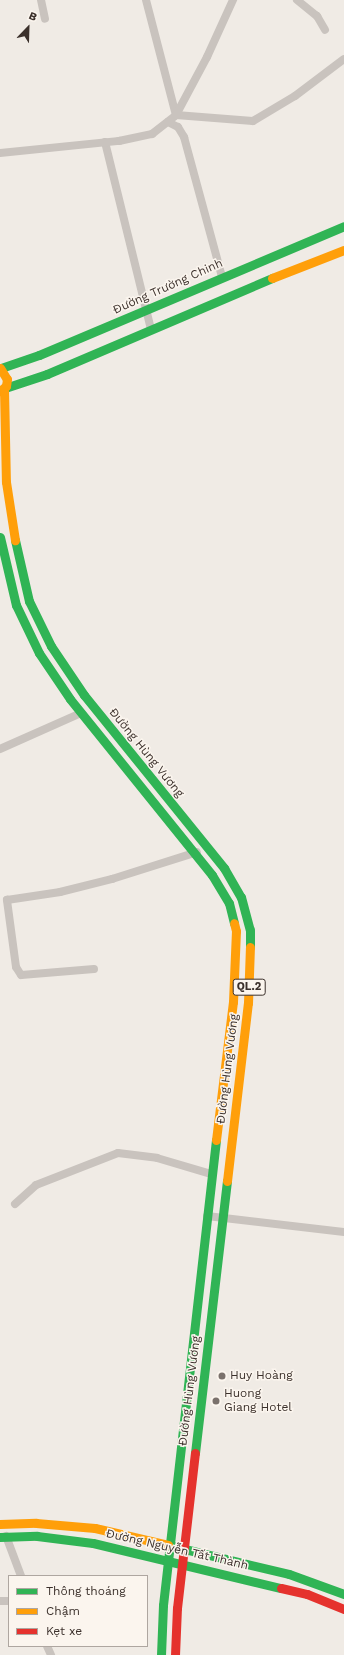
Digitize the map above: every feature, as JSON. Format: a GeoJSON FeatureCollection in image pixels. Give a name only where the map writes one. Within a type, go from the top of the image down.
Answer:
{"type":"FeatureCollection","features":[{"type":"Feature","properties":{"kind":"main road","name":"Đường Trường Chinh"},"geometry":{"type":"LineString","coordinates":[[0,367],[39,356],[344,226]]}},
{"type":"Feature","properties":{"kind":"main road"},"geometry":{"type":"LineString","coordinates":[[3,389],[47,374],[151,329],[344,250]]}},
{"type":"Feature","properties":{"kind":"main road","name":"QL.2"},"geometry":{"type":"LineString","coordinates":[[0,367],[7,377],[3,389]]}},
{"type":"Feature","properties":{"kind":"main road","name":"Đường Hùng Vương"},"geometry":{"type":"LineString","coordinates":[[3,389],[6,482],[13,533],[29,601],[51,646],[84,695],[209,849],[241,897],[247,913],[251,947],[248,1003],[182,1564],[175,1655]]}},
{"type":"Feature","properties":{"kind":"main road","name":"Đường Hùng Vương"},"geometry":{"type":"LineString","coordinates":[[0,537],[2,550],[19,612],[39,653],[81,713],[194,853],[225,895],[236,931],[233,1002],[211,1174],[168,1561],[161,1655]]}},
{"type":"Feature","properties":{"kind":"main road","name":"Đường Nguyễn Tất Thành"},"geometry":{"type":"LineString","coordinates":[[1,1522],[95,1528],[289,1574],[344,1594]]}},
{"type":"Feature","properties":{"kind":"main road","name":"Đường Nguyễn Tất Thành"},"geometry":{"type":"LineString","coordinates":[[7,1536],[28,1536],[87,1542],[307,1594],[344,1609]]}},
{"type":"Feature","properties":{"kind":"street"},"geometry":{"type":"LineString","coordinates":[[41,0],[45,19]]}},
{"type":"Feature","properties":{"kind":"street"},"geometry":{"type":"LineString","coordinates":[[146,0],[176,115]]}},
{"type":"Feature","properties":{"kind":"street"},"geometry":{"type":"LineString","coordinates":[[0,153],[105,142],[146,136],[168,122],[176,115],[207,57],[233,0]]}},
{"type":"Feature","properties":{"kind":"street"},"geometry":{"type":"LineString","coordinates":[[297,0],[317,16],[325,30]]}},
{"type":"Feature","properties":{"kind":"street"},"geometry":{"type":"LineString","coordinates":[[176,115],[252,121],[295,96],[344,59]]}},
{"type":"Feature","properties":{"kind":"street"},"geometry":{"type":"LineString","coordinates":[[168,122],[178,127],[184,137],[222,277]]}},
{"type":"Feature","properties":{"kind":"street"},"geometry":{"type":"LineString","coordinates":[[105,142],[151,329]]}},
{"type":"Feature","properties":{"kind":"street"},"geometry":{"type":"LineString","coordinates":[[0,749],[81,713]]}},
{"type":"Feature","properties":{"kind":"street"},"geometry":{"type":"LineString","coordinates":[[94,969],[20,975],[16,967],[7,900],[60,892],[112,879],[209,849]]}},
{"type":"Feature","properties":{"kind":"street"},"geometry":{"type":"LineString","coordinates":[[16,1204],[36,1185],[118,1152],[157,1158],[211,1174]]}},
{"type":"Feature","properties":{"kind":"street"},"geometry":{"type":"LineString","coordinates":[[207,1216],[344,1232]]}},
{"type":"Feature","properties":{"kind":"street"},"geometry":{"type":"LineString","coordinates":[[7,1536],[21,1575]]}},
{"type":"Feature","properties":{"kind":"traffic: fast"},"geometry":{"type":"LineString","coordinates":[[1,368],[39,355],[344,226]]}},
{"type":"Feature","properties":{"kind":"traffic: fast"},"geometry":{"type":"LineString","coordinates":[[5,388],[47,374],[272,278]]}},
{"type":"Feature","properties":{"kind":"traffic: fast"},"geometry":{"type":"LineString","coordinates":[[0,537],[16,605],[39,653],[70,699],[212,875],[229,903],[234,923]]}},
{"type":"Feature","properties":{"kind":"traffic: fast"},"geometry":{"type":"LineString","coordinates":[[15,540],[29,601],[51,646],[84,695],[224,868],[241,897],[250,930],[250,947]]}},
{"type":"Feature","properties":{"kind":"traffic: fast"},"geometry":{"type":"LineString","coordinates":[[161,1655],[163,1605],[216,1140]]}},
{"type":"Feature","properties":{"kind":"traffic: fast"},"geometry":{"type":"LineString","coordinates":[[195,1453],[227,1181]]}},
{"type":"Feature","properties":{"kind":"traffic: fast"},"geometry":{"type":"LineString","coordinates":[[0,1537],[37,1536],[93,1543],[281,1588]]}},
{"type":"Feature","properties":{"kind":"traffic: fast"},"geometry":{"type":"LineString","coordinates":[[168,1545],[289,1574],[344,1594]]}},
{"type":"Feature","properties":{"kind":"traffic: slow"},"geometry":{"type":"LineString","coordinates":[[272,278],[344,250]]}},
{"type":"Feature","properties":{"kind":"traffic: slow"},"geometry":{"type":"LineString","coordinates":[[0,368],[7,379],[6,386],[0,391]]}},
{"type":"Feature","properties":{"kind":"traffic: slow"},"geometry":{"type":"LineString","coordinates":[[4,389],[6,482],[15,540]]}},
{"type":"Feature","properties":{"kind":"traffic: slow"},"geometry":{"type":"LineString","coordinates":[[216,1140],[233,1002],[236,931],[234,923]]}},
{"type":"Feature","properties":{"kind":"traffic: slow"},"geometry":{"type":"LineString","coordinates":[[227,1181],[248,1003],[250,947]]}},
{"type":"Feature","properties":{"kind":"traffic: slow"},"geometry":{"type":"LineString","coordinates":[[0,1524],[36,1523],[95,1528],[168,1545]]}},
{"type":"Feature","properties":{"kind":"traffic: jam"},"geometry":{"type":"LineString","coordinates":[[175,1655],[177,1608],[195,1453]]}},
{"type":"Feature","properties":{"kind":"traffic: jam"},"geometry":{"type":"LineString","coordinates":[[281,1588],[307,1594],[344,1609]]}},
{"type":"Feature","properties":{"kind":"place","name":"Huy Hoàng"},"geometry":{"type":"Point","coordinates":[222,1376]}},
{"type":"Feature","properties":{"kind":"place","name":"Huong Giang Hotel"},"geometry":{"type":"Point","coordinates":[216,1401]}}]}
